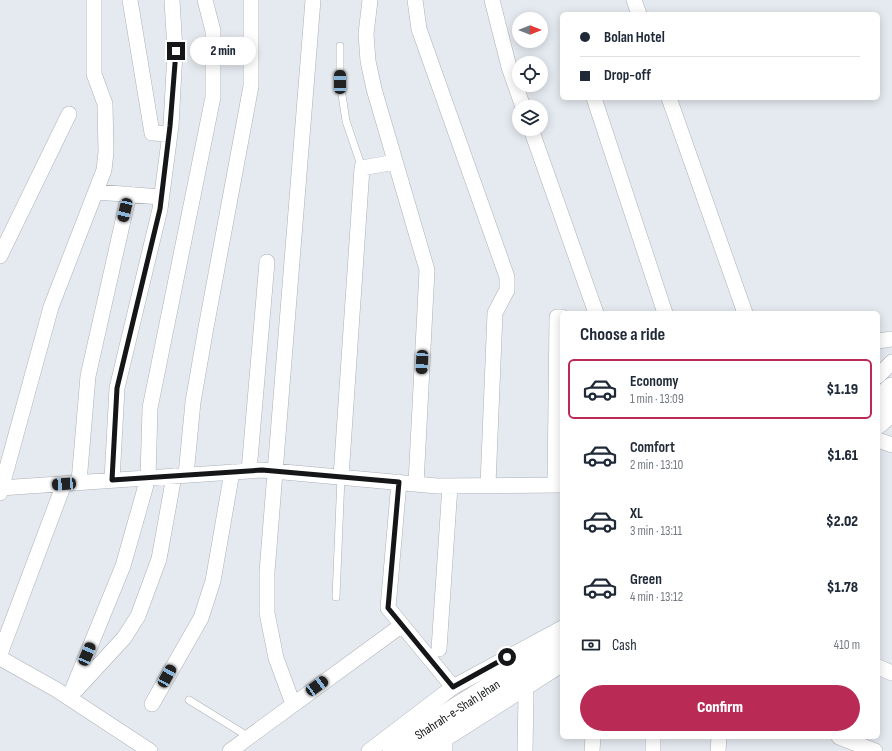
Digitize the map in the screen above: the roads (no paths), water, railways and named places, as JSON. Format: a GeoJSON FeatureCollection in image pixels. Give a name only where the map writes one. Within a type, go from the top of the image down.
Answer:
{"type":"FeatureCollection","features":[{"type":"Feature","properties":{"kind":"main road"},"geometry":{"type":"LineString","coordinates":[[880,400],[892,388]]}},
{"type":"Feature","properties":{"kind":"main road"},"geometry":{"type":"LineString","coordinates":[[880,421],[892,410]]}},
{"type":"Feature","properties":{"kind":"main road","name":"Shahrah-e-Shah Jehan"},"geometry":{"type":"LineString","coordinates":[[393,751],[431,724],[560,643]]}},
{"type":"Feature","properties":{"kind":"main road","name":"Shahrah-e-Shah Jehan"},"geometry":{"type":"LineString","coordinates":[[421,751],[560,662]]}},
{"type":"Feature","properties":{"kind":"street"},"geometry":{"type":"LineString","coordinates":[[94,0],[94,74],[105,104],[106,144],[104,170],[51,307],[1,490],[79,482],[249,471],[274,471],[450,486],[558,485],[557,317],[560,317]]}},
{"type":"Feature","properties":{"kind":"street"},"geometry":{"type":"LineString","coordinates":[[130,0],[152,132],[169,134]]}},
{"type":"Feature","properties":{"kind":"street"},"geometry":{"type":"LineString","coordinates":[[112,480],[117,388],[162,197],[176,51],[172,0]]}},
{"type":"Feature","properties":{"kind":"street"},"geometry":{"type":"LineString","coordinates":[[69,698],[123,566],[148,478],[150,408],[213,97],[213,31],[205,0]]}},
{"type":"Feature","properties":{"kind":"street"},"geometry":{"type":"LineString","coordinates":[[69,698],[124,638],[138,616],[159,559],[180,476],[251,86],[251,0]]}},
{"type":"Feature","properties":{"kind":"street"},"geometry":{"type":"LineString","coordinates":[[293,704],[276,658],[267,613],[267,572],[313,0]]}},
{"type":"Feature","properties":{"kind":"street"},"geometry":{"type":"LineString","coordinates":[[370,0],[366,34],[368,60],[374,89],[427,270],[416,484]]}},
{"type":"Feature","properties":{"kind":"street"},"geometry":{"type":"LineString","coordinates":[[415,0],[419,29],[507,278],[507,290],[496,313],[488,485]]}},
{"type":"Feature","properties":{"kind":"street"},"geometry":{"type":"LineString","coordinates":[[492,0],[509,67],[521,100]]}},
{"type":"Feature","properties":{"kind":"street"},"geometry":{"type":"LineString","coordinates":[[634,0],[638,12]]}},
{"type":"Feature","properties":{"kind":"street"},"geometry":{"type":"LineString","coordinates":[[595,100],[664,311]]}},
{"type":"Feature","properties":{"kind":"street"},"geometry":{"type":"LineString","coordinates":[[670,100],[744,311]]}},
{"type":"Feature","properties":{"kind":"street"},"geometry":{"type":"LineString","coordinates":[[0,256],[69,114]]}},
{"type":"Feature","properties":{"kind":"street"},"geometry":{"type":"LineString","coordinates":[[533,136],[595,311]]}},
{"type":"Feature","properties":{"kind":"street"},"geometry":{"type":"LineString","coordinates":[[341,477],[362,168],[395,162]]}},
{"type":"Feature","properties":{"kind":"street"},"geometry":{"type":"LineString","coordinates":[[96,192],[162,197]]}},
{"type":"Feature","properties":{"kind":"street"},"geometry":{"type":"LineString","coordinates":[[79,482],[88,376],[129,194]]}},
{"type":"Feature","properties":{"kind":"street"},"geometry":{"type":"LineString","coordinates":[[249,471],[267,262]]}},
{"type":"Feature","properties":{"kind":"street"},"geometry":{"type":"LineString","coordinates":[[880,341],[892,339]]}},
{"type":"Feature","properties":{"kind":"street"},"geometry":{"type":"LineString","coordinates":[[880,374],[892,362]]}},
{"type":"Feature","properties":{"kind":"street"},"geometry":{"type":"LineString","coordinates":[[880,431],[892,419]]}},
{"type":"Feature","properties":{"kind":"street"},"geometry":{"type":"LineString","coordinates":[[880,441],[892,445]]}},
{"type":"Feature","properties":{"kind":"street"},"geometry":{"type":"LineString","coordinates":[[152,704],[200,618],[213,581],[232,472]]}},
{"type":"Feature","properties":{"kind":"street"},"geometry":{"type":"LineString","coordinates":[[399,482],[388,608],[453,687]]}},
{"type":"Feature","properties":{"kind":"street"},"geometry":{"type":"LineString","coordinates":[[0,654],[64,484]]}},
{"type":"Feature","properties":{"kind":"street"},"geometry":{"type":"LineString","coordinates":[[439,650],[450,486]]}},
{"type":"Feature","properties":{"kind":"street"},"geometry":{"type":"LineString","coordinates":[[230,751],[402,625]]}},
{"type":"Feature","properties":{"kind":"street"},"geometry":{"type":"LineString","coordinates":[[369,751],[453,687],[560,629]]}},
{"type":"Feature","properties":{"kind":"street"},"geometry":{"type":"LineString","coordinates":[[0,658],[69,698],[150,751]]}},
{"type":"Feature","properties":{"kind":"street"},"geometry":{"type":"LineString","coordinates":[[880,668],[892,673]]}},
{"type":"Feature","properties":{"kind":"street"},"geometry":{"type":"LineString","coordinates":[[442,749],[560,672]]}},
{"type":"Feature","properties":{"kind":"street"},"geometry":{"type":"LineString","coordinates":[[525,751],[526,695]]}},
{"type":"Feature","properties":{"kind":"street"},"geometry":{"type":"LineString","coordinates":[[592,751],[593,739]]}},
{"type":"Feature","properties":{"kind":"street"},"geometry":{"type":"LineString","coordinates":[[653,739],[653,751]]}},
{"type":"Feature","properties":{"kind":"street"},"geometry":{"type":"LineString","coordinates":[[718,751],[719,739]]}},
{"type":"Feature","properties":{"kind":"street"},"geometry":{"type":"LineString","coordinates":[[843,741],[875,751]]}},
{"type":"Feature","properties":{"kind":"lane"},"geometry":{"type":"LineString","coordinates":[[340,46],[340,82],[346,121],[362,168]]}},
{"type":"Feature","properties":{"kind":"lane"},"geometry":{"type":"LineString","coordinates":[[336,597],[341,477]]}},
{"type":"Feature","properties":{"kind":"lane"},"geometry":{"type":"LineString","coordinates":[[189,700],[249,737]]}}]}
